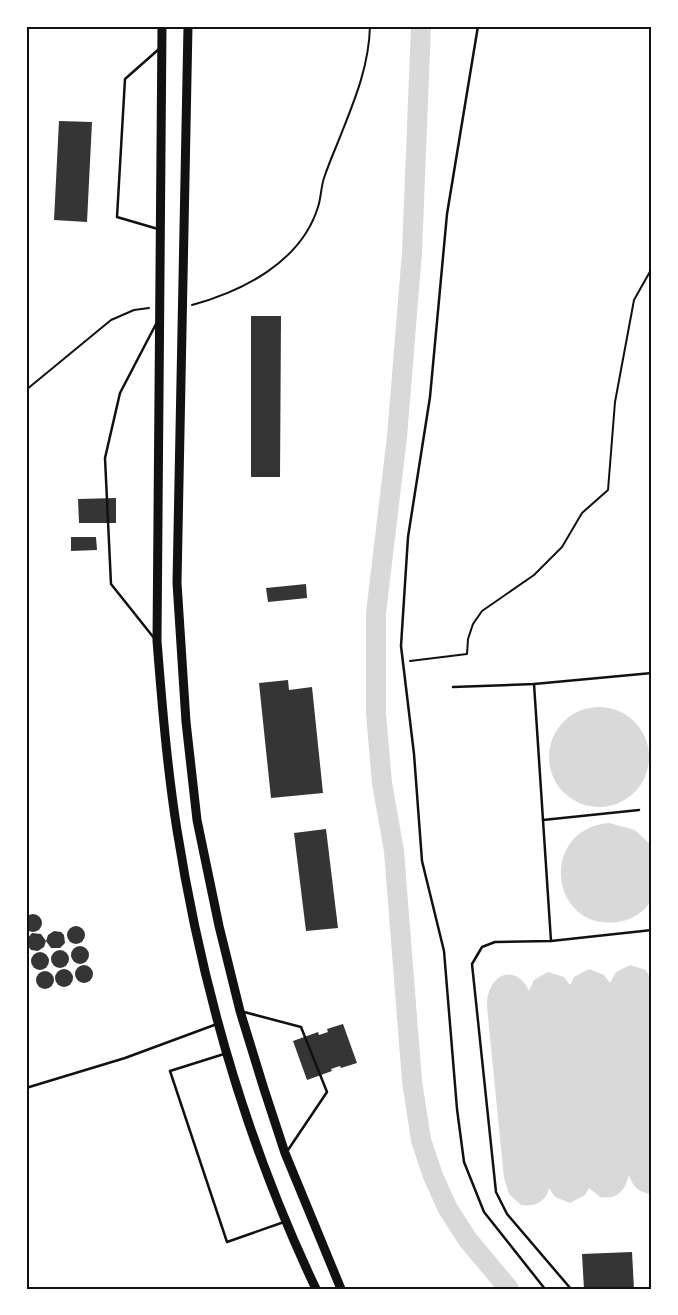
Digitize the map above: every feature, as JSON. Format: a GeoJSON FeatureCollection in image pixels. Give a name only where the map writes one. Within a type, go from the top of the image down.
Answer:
{"type":"FeatureCollection","features":[{"type":"Feature","properties":{"kind":"highway"},"geometry":{"type":"LineString","coordinates":[[162,26],[158,307],[157,641],[177,830],[217,1024],[226,1054],[284,1222],[316,1289]]}},
{"type":"Feature","properties":{"kind":"highway"},"geometry":{"type":"LineString","coordinates":[[188,28],[178,584],[186,722],[197,820],[218,926],[240,1011],[285,1153],[341,1289]]}},
{"type":"Feature","properties":{"kind":"lane"},"geometry":{"type":"LineString","coordinates":[[478,26],[447,214],[430,397],[408,537],[401,646],[414,754],[422,861],[444,951],[457,1109],[464,1162],[484,1212],[545,1289]]}},
{"type":"Feature","properties":{"kind":"lane"},"geometry":{"type":"LineString","coordinates":[[159,230],[116,217],[125,79],[162,46]]}},
{"type":"Feature","properties":{"kind":"lane"},"geometry":{"type":"LineString","coordinates":[[157,641],[111,584],[105,458],[120,393],[158,321]]}},
{"type":"Feature","properties":{"kind":"lane"},"geometry":{"type":"LineString","coordinates":[[453,687],[534,684],[652,673]]}},
{"type":"Feature","properties":{"kind":"lane"},"geometry":{"type":"LineString","coordinates":[[534,684],[551,941]]}},
{"type":"Feature","properties":{"kind":"lane"},"geometry":{"type":"LineString","coordinates":[[543,820],[638,810]]}},
{"type":"Feature","properties":{"kind":"lane"},"geometry":{"type":"LineString","coordinates":[[571,1289],[507,1214],[496,1192],[471,971],[474,958],[482,947],[488,944],[551,941],[652,930]]}},
{"type":"Feature","properties":{"kind":"lane"},"geometry":{"type":"LineString","coordinates":[[240,1011],[301,1026],[327,1092],[285,1153]]}},
{"type":"Feature","properties":{"kind":"lane"},"geometry":{"type":"LineString","coordinates":[[26,1088],[125,1058],[217,1024]]}},
{"type":"Feature","properties":{"kind":"lane"},"geometry":{"type":"LineString","coordinates":[[226,1054],[170,1071],[227,1242],[284,1222]]}},
{"type":"Feature","properties":{"kind":"path"},"geometry":{"type":"LineString","coordinates":[[184,307],[224,296],[256,279],[286,258],[305,235],[318,208],[324,179],[363,77],[370,26]]}},
{"type":"Feature","properties":{"kind":"path"},"geometry":{"type":"LineString","coordinates":[[403,661],[467,654],[470,631],[482,612],[534,575],[562,547],[582,514],[608,490],[615,402],[634,300],[652,268]]}},
{"type":"Feature","properties":{"kind":"path"},"geometry":{"type":"LineString","coordinates":[[26,390],[111,320],[134,310],[158,307]]}},
{"type":"Feature","properties":{"kind":"shaded area"},"geometry":{"type":"Polygon","coordinates":[[[599,707],[618,711],[634,722],[645,738],[649,757],[645,776],[634,792],[618,803],[599,807],[580,803],[564,792],[553,776],[549,757],[553,738],[564,722],[580,711],[599,707]]]}},
{"type":"Feature","properties":{"kind":"shaded area"},"geometry":{"type":"Polygon","coordinates":[[[609,823],[635,830],[652,846],[652,900],[637,915],[617,922],[595,921],[578,911],[566,896],[561,878],[563,859],[571,842],[586,829],[609,823]]]}},
{"type":"Feature","properties":{"kind":"shaded area"},"geometry":{"type":"Polygon","coordinates":[[[630,965],[646,970],[652,982],[652,1194],[637,1189],[629,1175],[623,1190],[616,1196],[600,1197],[589,1188],[585,1195],[570,1203],[555,1197],[549,1188],[543,1200],[531,1205],[521,1205],[509,1194],[504,1178],[487,1007],[491,987],[496,980],[510,975],[517,977],[523,982],[529,991],[534,980],[548,972],[564,977],[570,985],[574,977],[589,969],[604,975],[610,983],[616,972],[630,965]]]}},
{"type":"Feature","properties":{"kind":"building"},"geometry":{"type":"Polygon","coordinates":[[[59,121],[92,122],[87,222],[54,220],[59,121]]]}},
{"type":"Feature","properties":{"kind":"building"},"geometry":{"type":"Polygon","coordinates":[[[251,316],[281,316],[280,477],[251,477],[251,316]]]}},
{"type":"Feature","properties":{"kind":"building"},"geometry":{"type":"Polygon","coordinates":[[[116,498],[116,523],[79,523],[78,499],[116,498]]]}},
{"type":"Feature","properties":{"kind":"building"},"geometry":{"type":"Polygon","coordinates":[[[71,537],[96,537],[97,550],[71,551],[71,537]]]}},
{"type":"Feature","properties":{"kind":"building"},"geometry":{"type":"Polygon","coordinates":[[[306,584],[307,598],[268,602],[266,588],[306,584]]]}},
{"type":"Feature","properties":{"kind":"building"},"geometry":{"type":"Polygon","coordinates":[[[288,680],[289,690],[312,687],[323,793],[271,798],[259,683],[288,680]]]}},
{"type":"Feature","properties":{"kind":"building"},"geometry":{"type":"Polygon","coordinates":[[[326,829],[338,928],[306,931],[294,833],[326,829]]]}},
{"type":"Feature","properties":{"kind":"building"},"geometry":{"type":"Polygon","coordinates":[[[33,914],[39,917],[42,923],[39,929],[33,932],[27,929],[24,923],[27,917],[33,914]]]}},
{"type":"Feature","properties":{"kind":"building"},"geometry":{"type":"Polygon","coordinates":[[[76,926],[82,929],[85,935],[82,941],[76,944],[70,941],[67,935],[70,929],[76,926]]]}},
{"type":"Feature","properties":{"kind":"building"},"geometry":{"type":"Polygon","coordinates":[[[54,931],[61,932],[64,935],[65,943],[60,948],[51,948],[46,941],[48,935],[54,931]]]}},
{"type":"Feature","properties":{"kind":"building"},"geometry":{"type":"Polygon","coordinates":[[[32,933],[41,934],[46,941],[44,947],[38,951],[31,950],[27,939],[32,933]]]}},
{"type":"Feature","properties":{"kind":"building"},"geometry":{"type":"Polygon","coordinates":[[[76,946],[84,946],[89,951],[87,962],[76,964],[71,959],[71,951],[76,946]]]}},
{"type":"Feature","properties":{"kind":"building"},"geometry":{"type":"Polygon","coordinates":[[[56,950],[64,950],[69,955],[67,966],[56,968],[51,963],[51,955],[56,950]]]}},
{"type":"Feature","properties":{"kind":"building"},"geometry":{"type":"Polygon","coordinates":[[[36,952],[44,952],[49,957],[47,968],[36,970],[31,965],[31,957],[36,952]]]}},
{"type":"Feature","properties":{"kind":"building"},"geometry":{"type":"Polygon","coordinates":[[[80,965],[88,965],[93,970],[91,981],[80,983],[75,978],[75,970],[80,965]]]}},
{"type":"Feature","properties":{"kind":"building"},"geometry":{"type":"Polygon","coordinates":[[[60,969],[68,969],[73,974],[71,985],[60,987],[55,982],[55,974],[60,969]]]}},
{"type":"Feature","properties":{"kind":"building"},"geometry":{"type":"Polygon","coordinates":[[[41,971],[49,971],[54,976],[52,987],[41,989],[36,984],[36,976],[41,971]]]}},
{"type":"Feature","properties":{"kind":"building"},"geometry":{"type":"Polygon","coordinates":[[[343,1024],[357,1063],[331,1069],[332,1071],[307,1080],[293,1041],[318,1032],[319,1035],[328,1032],[327,1029],[343,1024]]]}},
{"type":"Feature","properties":{"kind":"building"},"geometry":{"type":"Polygon","coordinates":[[[632,1252],[634,1289],[584,1289],[582,1254],[632,1252]]]}},
{"type":"Feature","properties":{"kind":"waterway"},"geometry":{"type":"LineString","coordinates":[[421,26],[412,252],[397,437],[376,613],[376,714],[382,783],[394,851],[412,1081],[421,1140],[433,1176],[448,1209],[468,1240],[509,1289]]}}]}
